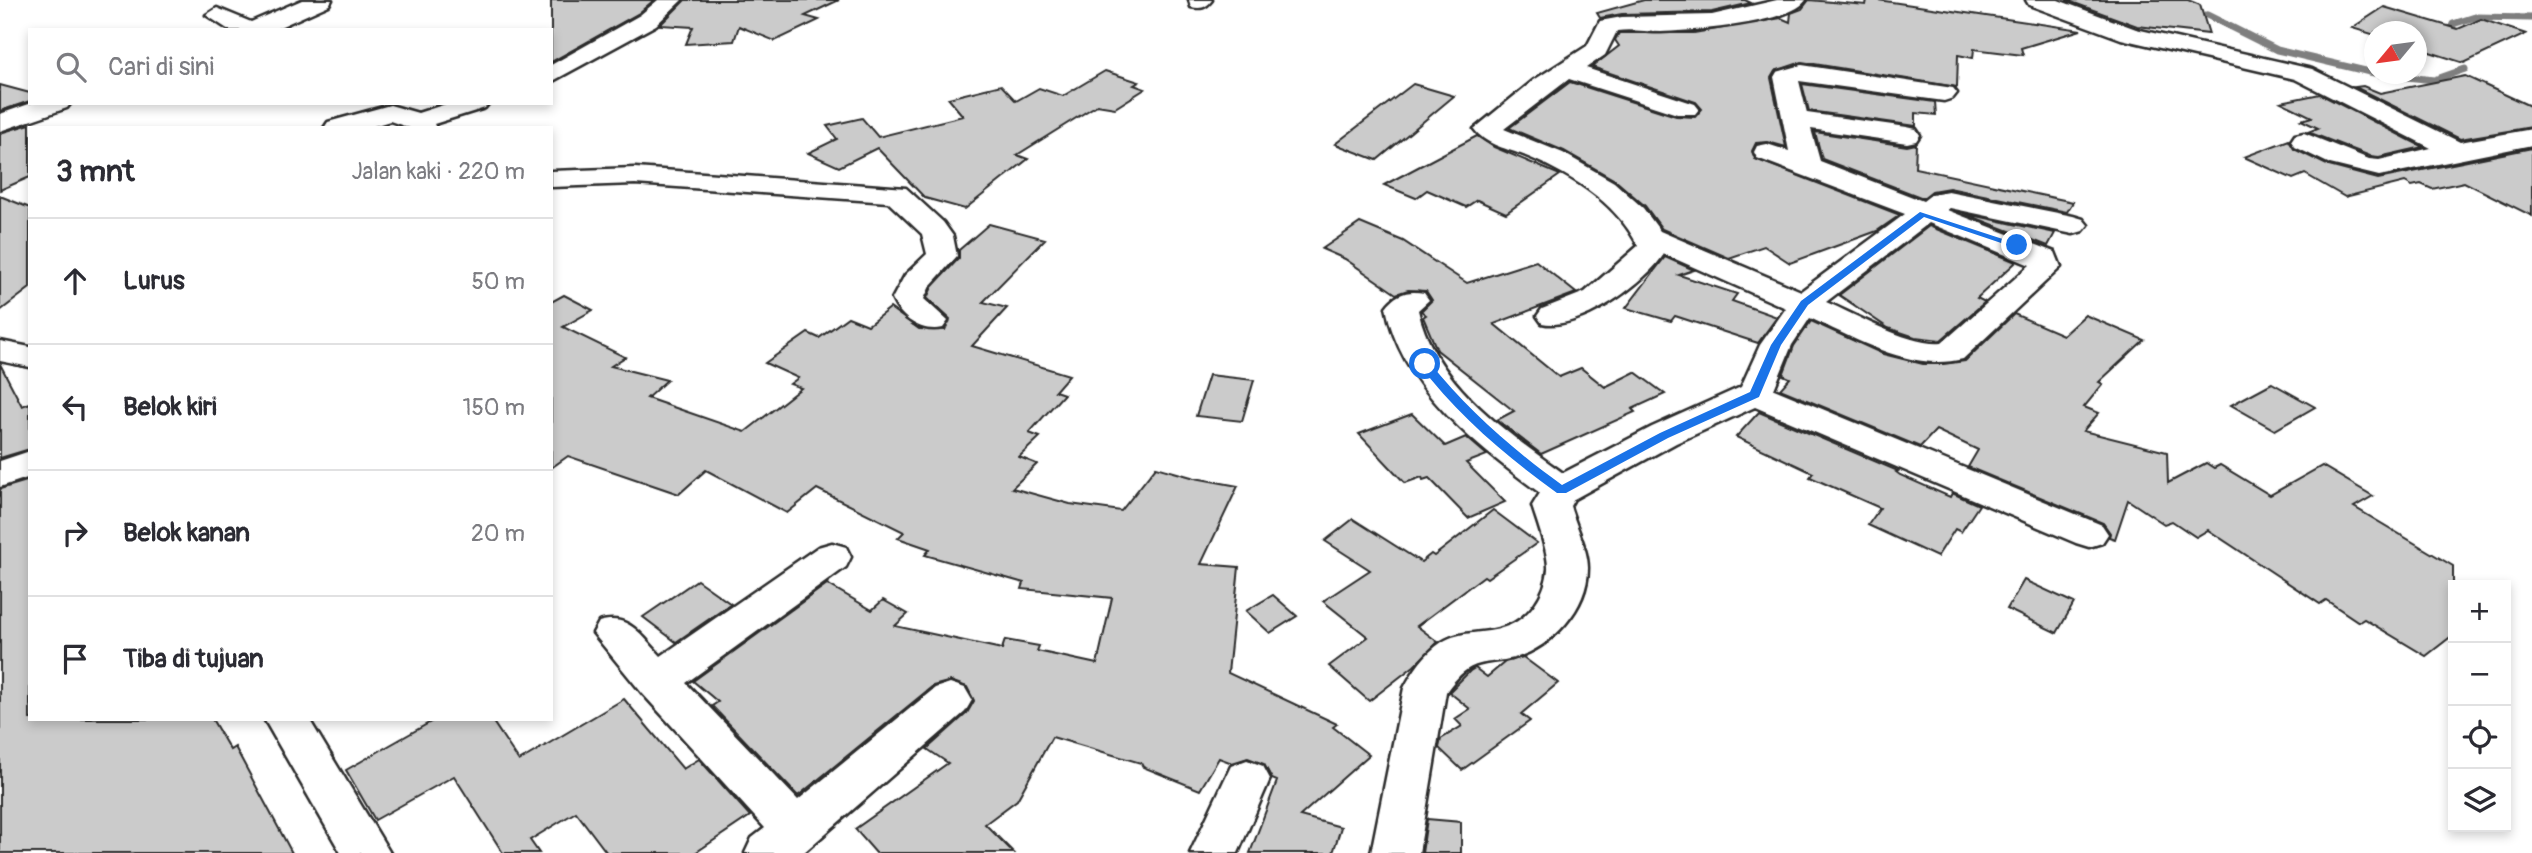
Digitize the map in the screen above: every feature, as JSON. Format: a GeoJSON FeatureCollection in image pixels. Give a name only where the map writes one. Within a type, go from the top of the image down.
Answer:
{"type":"FeatureCollection","features":[{"type":"Feature","properties":{"kind":"street"},"geometry":{"type":"LineString","coordinates":[[255,28],[321,0]]}},
{"type":"Feature","properties":{"kind":"street"},"geometry":{"type":"LineString","coordinates":[[553,74],[648,20],[671,0]]}},
{"type":"Feature","properties":{"kind":"street"},"geometry":{"type":"LineString","coordinates":[[1553,316],[1595,299],[1612,286],[1649,254],[1653,246],[1650,237],[1630,211],[1611,193],[1536,151],[1488,130],[1543,85],[1597,50],[1608,26],[1620,23],[1664,25],[1763,13],[1780,9],[1795,0]]}},
{"type":"Feature","properties":{"kind":"street"},"geometry":{"type":"LineString","coordinates":[[2039,6],[2129,34],[2303,74],[2457,151]]}},
{"type":"Feature","properties":{"kind":"street"},"geometry":{"type":"LineString","coordinates":[[217,15],[246,28]]}},
{"type":"Feature","properties":{"kind":"street"},"geometry":{"type":"LineString","coordinates":[[1567,70],[1686,109]]}},
{"type":"Feature","properties":{"kind":"street"},"geometry":{"type":"LineString","coordinates":[[1810,167],[1805,162],[1786,77],[1796,72],[1944,93]]}},
{"type":"Feature","properties":{"kind":"street"},"geometry":{"type":"LineString","coordinates":[[343,126],[393,108],[420,124],[471,105]]}},
{"type":"Feature","properties":{"kind":"street"},"geometry":{"type":"LineString","coordinates":[[0,123],[57,119]]}},
{"type":"Feature","properties":{"kind":"street"},"geometry":{"type":"LineString","coordinates":[[1796,119],[1907,135]]}},
{"type":"Feature","properties":{"kind":"street"},"geometry":{"type":"LineString","coordinates":[[0,133],[28,131]]}},
{"type":"Feature","properties":{"kind":"street"},"geometry":{"type":"LineString","coordinates":[[2304,141],[2344,161],[2379,169],[2532,137]]}},
{"type":"Feature","properties":{"kind":"street"},"geometry":{"type":"LineString","coordinates":[[1650,237],[1896,344],[1921,352],[1940,354],[1957,347],[2046,267],[2044,258],[2030,251],[1923,214],[1767,152]]}},
{"type":"Feature","properties":{"kind":"street"},"geometry":{"type":"LineString","coordinates":[[553,179],[635,176],[896,194],[912,212],[934,228],[943,247],[942,256],[916,282],[908,299],[911,306],[932,321]]}},
{"type":"Feature","properties":{"kind":"street"},"geometry":{"type":"LineString","coordinates":[[1395,853],[1421,706],[1430,679],[1466,649],[1501,645],[1536,629],[1557,607],[1568,568],[1551,506],[1561,490],[1664,435],[1755,394],[1776,345],[1805,303],[1923,214],[1948,199],[2073,225]]}},
{"type":"Feature","properties":{"kind":"street"},"geometry":{"type":"LineString","coordinates":[[1413,300],[1402,307],[1402,326],[1425,364],[1458,405],[1517,458],[1561,490]]}},
{"type":"Feature","properties":{"kind":"street"},"geometry":{"type":"LineString","coordinates":[[0,351],[28,357]]}},
{"type":"Feature","properties":{"kind":"street"},"geometry":{"type":"LineString","coordinates":[[1755,394],[2089,534]]}},
{"type":"Feature","properties":{"kind":"street"},"geometry":{"type":"LineString","coordinates":[[0,475],[28,464]]}},
{"type":"Feature","properties":{"kind":"street"},"geometry":{"type":"LineString","coordinates":[[657,681],[832,557]]}},
{"type":"Feature","properties":{"kind":"street"},"geometry":{"type":"LineString","coordinates":[[614,633],[657,681],[783,842],[950,700]]}},
{"type":"Feature","properties":{"kind":"street"},"geometry":{"type":"LineString","coordinates":[[287,721],[366,853]]}},
{"type":"Feature","properties":{"kind":"street"},"geometry":{"type":"LineString","coordinates":[[1214,853],[1247,779]]}},
{"type":"Feature","properties":{"kind":"building"},"geometry":{"type":"Polygon","coordinates":[[[551,0],[654,0],[639,13],[553,61],[551,0]]]}},
{"type":"Feature","properties":{"kind":"building"},"geometry":{"type":"Polygon","coordinates":[[[685,0],[839,0],[805,16],[819,20],[775,41],[739,26],[734,41],[686,44],[693,27],[660,25],[685,0]]]}},
{"type":"Feature","properties":{"kind":"building"},"geometry":{"type":"Polygon","coordinates":[[[1644,0],[1745,0],[1751,3],[1712,12],[1622,14],[1600,18],[1597,13],[1644,0]]]}},
{"type":"Feature","properties":{"kind":"building"},"geometry":{"type":"Polygon","coordinates":[[[1809,0],[1866,5],[1867,0],[1878,0],[2081,30],[2021,48],[2023,55],[1974,49],[1973,58],[1958,55],[1957,87],[1802,62],[1775,71],[1771,78],[1786,147],[1768,142],[1756,143],[1752,151],[1755,159],[1900,215],[1877,231],[1790,263],[1764,246],[1729,258],[1662,229],[1645,206],[1615,180],[1564,151],[1509,128],[1570,82],[1676,116],[1695,117],[1702,109],[1696,102],[1592,67],[1619,46],[1615,40],[1619,33],[1694,33],[1781,18],[1790,22],[1791,13],[1802,9],[1809,0]]]}},
{"type":"Feature","properties":{"kind":"building"},"geometry":{"type":"Polygon","coordinates":[[[2066,0],[2188,0],[2200,5],[2209,34],[2137,26],[2066,0]]]}},
{"type":"Feature","properties":{"kind":"building"},"geometry":{"type":"Polygon","coordinates":[[[2384,7],[2458,29],[2481,19],[2526,34],[2464,63],[2427,51],[2427,21],[2364,21],[2364,32],[2352,28],[2384,7]]]}},
{"type":"Feature","properties":{"kind":"building"},"geometry":{"type":"Polygon","coordinates":[[[1105,71],[1139,82],[1134,85],[1145,89],[1115,108],[1097,105],[1017,155],[1028,159],[965,209],[925,198],[877,148],[839,167],[808,153],[837,139],[827,126],[862,118],[878,137],[963,116],[948,98],[1001,85],[1016,101],[1039,88],[1063,96],[1105,71]]]}},
{"type":"Feature","properties":{"kind":"building"},"geometry":{"type":"Polygon","coordinates":[[[2465,76],[2532,107],[2532,127],[2460,139],[2355,87],[2363,86],[2380,93],[2465,76]]]}},
{"type":"Feature","properties":{"kind":"building"},"geometry":{"type":"Polygon","coordinates":[[[1413,84],[1454,96],[1377,160],[1335,144],[1413,84]]]}},
{"type":"Feature","properties":{"kind":"building"},"geometry":{"type":"Polygon","coordinates":[[[1802,84],[1935,102],[1936,115],[1916,113],[1916,126],[1809,111],[1802,84]]]}},
{"type":"Feature","properties":{"kind":"building"},"geometry":{"type":"Polygon","coordinates":[[[0,85],[28,92],[28,102],[0,111],[0,85]]]}},
{"type":"Feature","properties":{"kind":"building"},"geometry":{"type":"Polygon","coordinates":[[[2320,94],[2423,147],[2379,157],[2370,156],[2308,132],[2318,128],[2301,120],[2312,117],[2281,102],[2320,94]]]}},
{"type":"Feature","properties":{"kind":"building"},"geometry":{"type":"Polygon","coordinates":[[[30,124],[28,178],[0,190],[0,133],[30,124]]]}},
{"type":"Feature","properties":{"kind":"building"},"geometry":{"type":"Polygon","coordinates":[[[1815,132],[1907,146],[1916,144],[1915,168],[2073,202],[2067,212],[1949,188],[1932,191],[1923,198],[1822,159],[1815,132]]]}},
{"type":"Feature","properties":{"kind":"building"},"geometry":{"type":"Polygon","coordinates":[[[1477,136],[1494,147],[1560,175],[1506,213],[1477,200],[1466,207],[1427,190],[1416,198],[1384,185],[1477,136]]]}},
{"type":"Feature","properties":{"kind":"building"},"geometry":{"type":"Polygon","coordinates":[[[2289,140],[2294,149],[2329,166],[2378,179],[2532,148],[2532,216],[2464,182],[2432,189],[2421,184],[2412,186],[2405,182],[2345,197],[2305,174],[2293,179],[2244,157],[2289,140]]]}},
{"type":"Feature","properties":{"kind":"building"},"geometry":{"type":"Polygon","coordinates":[[[0,196],[28,207],[28,290],[0,311],[0,196]]]}},
{"type":"Feature","properties":{"kind":"building"},"geometry":{"type":"Polygon","coordinates":[[[1963,213],[2055,233],[2048,246],[1963,213]]]}},
{"type":"Feature","properties":{"kind":"building"},"geometry":{"type":"Polygon","coordinates":[[[1360,223],[1403,241],[1467,283],[1536,261],[1576,293],[1494,324],[1559,377],[1581,368],[1605,387],[1635,372],[1665,394],[1632,409],[1635,412],[1541,454],[1497,420],[1514,411],[1437,350],[1423,317],[1426,315],[1421,311],[1432,300],[1426,291],[1408,290],[1396,294],[1345,259],[1322,249],[1360,223]]]}},
{"type":"Feature","properties":{"kind":"building"},"geometry":{"type":"Polygon","coordinates":[[[989,224],[1045,239],[983,302],[1007,308],[972,346],[1069,375],[1055,391],[1064,394],[1029,433],[1040,437],[1019,457],[1037,464],[1012,488],[1070,504],[1121,511],[1156,467],[1238,486],[1201,564],[1239,567],[1228,673],[1337,724],[1333,727],[1369,755],[1300,816],[1341,827],[1333,853],[1250,853],[1277,781],[1272,779],[1264,764],[1248,758],[1232,763],[1219,758],[1200,790],[1143,767],[1141,763],[1052,737],[1017,800],[985,824],[1014,853],[876,853],[855,829],[948,763],[927,749],[967,713],[974,701],[967,687],[951,681],[933,686],[798,796],[712,706],[718,702],[693,681],[827,584],[872,610],[883,600],[908,614],[895,626],[1002,649],[1005,640],[1039,646],[1037,651],[1097,664],[1112,598],[1022,589],[1024,583],[925,555],[930,549],[898,538],[904,532],[817,489],[787,513],[706,470],[679,494],[568,456],[553,467],[553,301],[564,295],[593,310],[563,327],[625,357],[611,366],[667,380],[647,398],[745,432],[801,388],[790,384],[798,378],[765,363],[808,333],[819,338],[848,317],[868,325],[890,308],[919,329],[945,330],[950,319],[927,298],[932,287],[959,258],[959,250],[989,224]]]}},
{"type":"Feature","properties":{"kind":"building"},"geometry":{"type":"Polygon","coordinates":[[[1929,226],[2016,262],[1977,298],[1985,302],[1941,340],[1915,337],[1888,328],[1839,295],[1929,226]]]}},
{"type":"Feature","properties":{"kind":"building"},"geometry":{"type":"Polygon","coordinates":[[[1665,257],[1694,270],[1679,275],[1737,294],[1732,301],[1777,317],[1758,343],[1675,316],[1671,321],[1626,308],[1665,257]]]}},
{"type":"Feature","properties":{"kind":"building"},"geometry":{"type":"Polygon","coordinates":[[[2014,314],[2063,335],[2085,315],[2144,340],[2099,382],[2103,384],[2084,407],[2099,413],[2083,431],[2167,452],[2168,483],[2206,463],[2214,468],[2220,465],[2270,495],[2322,466],[2373,496],[2354,507],[2453,566],[2453,580],[2448,580],[2448,639],[2426,656],[2364,619],[2359,622],[2326,600],[2320,604],[2208,530],[2196,537],[2172,521],[2164,524],[2128,500],[2115,539],[2109,537],[2110,533],[2103,523],[1968,467],[1978,450],[1936,430],[1920,447],[1780,389],[1790,378],[1783,375],[1794,346],[1811,321],[1883,354],[1923,364],[1965,361],[2014,314]]]}},
{"type":"Feature","properties":{"kind":"building"},"geometry":{"type":"Polygon","coordinates":[[[0,364],[22,406],[28,404],[28,450],[0,458],[0,364]]]}},
{"type":"Feature","properties":{"kind":"building"},"geometry":{"type":"Polygon","coordinates":[[[1209,375],[1254,380],[1242,421],[1196,416],[1209,375]]]}},
{"type":"Feature","properties":{"kind":"building"},"geometry":{"type":"Polygon","coordinates":[[[2272,383],[2315,407],[2275,430],[2231,405],[2272,383]]]}},
{"type":"Feature","properties":{"kind":"building"},"geometry":{"type":"Polygon","coordinates":[[[1759,412],[1898,471],[1896,472],[1900,475],[1950,497],[1952,493],[1979,505],[1961,532],[1955,529],[1937,557],[1868,525],[1880,508],[1810,477],[1813,473],[1736,437],[1759,412]]]}},
{"type":"Feature","properties":{"kind":"building"},"geometry":{"type":"Polygon","coordinates":[[[1412,414],[1445,446],[1466,437],[1487,455],[1466,463],[1505,502],[1468,518],[1429,478],[1423,480],[1422,477],[1405,483],[1359,434],[1412,414]]]}},
{"type":"Feature","properties":{"kind":"building"},"geometry":{"type":"Polygon","coordinates":[[[28,481],[28,721],[213,721],[230,750],[235,747],[292,853],[0,853],[0,489],[28,481]]]}},
{"type":"Feature","properties":{"kind":"building"},"geometry":{"type":"Polygon","coordinates":[[[1493,510],[1537,543],[1487,578],[1484,576],[1417,626],[1438,642],[1414,666],[1369,701],[1329,666],[1368,637],[1323,601],[1370,570],[1325,541],[1353,519],[1421,562],[1431,554],[1434,556],[1493,510]]]}},
{"type":"Feature","properties":{"kind":"building"},"geometry":{"type":"Polygon","coordinates":[[[697,580],[731,604],[676,642],[643,617],[697,580]]]}},
{"type":"Feature","properties":{"kind":"building"},"geometry":{"type":"Polygon","coordinates":[[[2024,580],[2074,603],[2057,633],[2007,609],[2024,580]]]}},
{"type":"Feature","properties":{"kind":"building"},"geometry":{"type":"Polygon","coordinates":[[[1273,595],[1297,616],[1270,633],[1246,611],[1273,595]]]}},
{"type":"Feature","properties":{"kind":"building"},"geometry":{"type":"Polygon","coordinates":[[[1523,657],[1558,683],[1521,714],[1530,721],[1462,770],[1439,748],[1441,739],[1462,726],[1455,719],[1470,709],[1449,692],[1475,668],[1487,677],[1505,662],[1523,657]]]}},
{"type":"Feature","properties":{"kind":"building"},"geometry":{"type":"Polygon","coordinates":[[[624,699],[683,769],[699,759],[750,816],[695,853],[607,853],[576,812],[530,840],[539,853],[503,853],[454,776],[375,820],[346,770],[432,721],[492,721],[519,761],[624,699]]]}},
{"type":"Feature","properties":{"kind":"building"},"geometry":{"type":"Polygon","coordinates":[[[1427,819],[1461,822],[1461,853],[1422,853],[1427,819]]]}},
{"type":"Feature","properties":{"kind":"waterway"},"geometry":{"type":"LineString","coordinates":[[2207,15],[2277,50],[2364,71]]}},
{"type":"Feature","properties":{"kind":"waterway"},"geometry":{"type":"LineString","coordinates":[[2450,32],[2453,24],[2475,17],[2532,18]]}},
{"type":"Feature","properties":{"kind":"waterway"},"geometry":{"type":"LineString","coordinates":[[2427,79],[2434,80],[2465,69]]}},
{"type":"Feature","properties":{"kind":"route"},"geometry":{"type":"LineString","coordinates":[[1425,364],[1458,405],[1517,458],[1561,490],[1664,435],[1755,394],[1776,345],[1805,303],[1923,214],[2017,245]]}}]}
